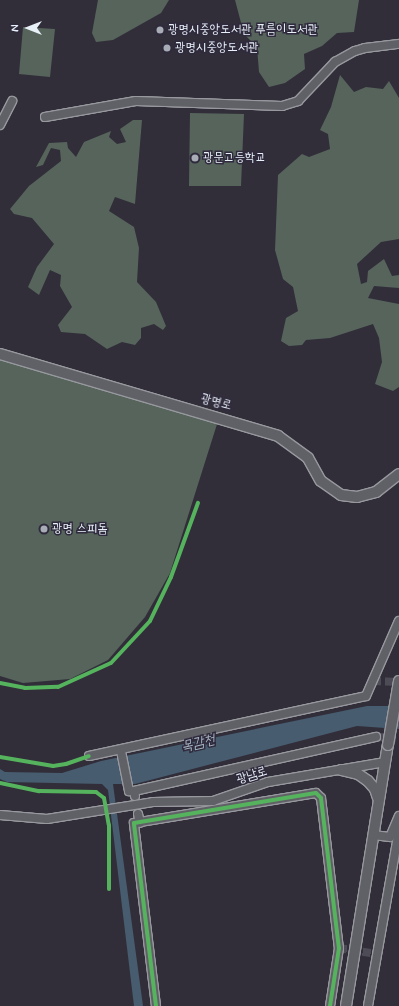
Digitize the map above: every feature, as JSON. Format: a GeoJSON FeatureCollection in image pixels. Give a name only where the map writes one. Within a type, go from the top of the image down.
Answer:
{"type":"FeatureCollection","features":[{"type":"Feature","properties":{"kind":"main road","name":"광명로"},"geometry":{"type":"LineString","coordinates":[[0,354],[278,436],[308,458],[322,481],[341,495],[357,497],[376,492],[399,474]]}},
{"type":"Feature","properties":{"kind":"main road"},"geometry":{"type":"LineString","coordinates":[[346,1006],[399,681]]}},
{"type":"Feature","properties":{"kind":"main road"},"geometry":{"type":"LineString","coordinates":[[342,770],[358,774],[368,781],[376,790],[379,802]]}},
{"type":"Feature","properties":{"kind":"street"},"geometry":{"type":"LineString","coordinates":[[45,117],[136,101],[282,106],[298,101],[335,62],[355,51],[365,48],[399,44]]}},
{"type":"Feature","properties":{"kind":"street"},"geometry":{"type":"LineString","coordinates":[[0,125],[12,101]]}},
{"type":"Feature","properties":{"kind":"street"},"geometry":{"type":"LineString","coordinates":[[89,756],[121,751],[366,696],[399,621]]}},
{"type":"Feature","properties":{"kind":"street"},"geometry":{"type":"LineString","coordinates":[[121,751],[133,793],[376,737]]}},
{"type":"Feature","properties":{"kind":"street","name":"광남로"},"geometry":{"type":"LineString","coordinates":[[0,815],[47,819],[153,802],[213,801],[268,782],[385,762]]}},
{"type":"Feature","properties":{"kind":"street"},"geometry":{"type":"LineString","coordinates":[[154,1006],[134,824],[139,818],[316,793],[322,798],[339,948],[330,1006]]}},
{"type":"Feature","properties":{"kind":"street"},"geometry":{"type":"LineString","coordinates":[[391,864],[390,838],[399,816]]}},
{"type":"Feature","properties":{"kind":"street"},"geometry":{"type":"LineString","coordinates":[[368,1006],[391,864],[399,830]]}},
{"type":"Feature","properties":{"kind":"street"},"geometry":{"type":"LineString","coordinates":[[373,835],[390,838]]}},
{"type":"Feature","properties":{"kind":"shaded area"},"geometry":{"type":"Polygon","coordinates":[[[98,0],[169,0],[161,13],[113,40],[96,42],[92,33],[98,0]]]}},
{"type":"Feature","properties":{"kind":"shaded area"},"geometry":{"type":"Polygon","coordinates":[[[235,0],[359,0],[354,32],[337,33],[322,46],[304,54],[305,69],[285,83],[269,87],[259,72],[257,47],[244,34],[235,0]]]}},
{"type":"Feature","properties":{"kind":"shaded area"},"geometry":{"type":"Polygon","coordinates":[[[23,27],[55,29],[50,77],[19,74],[23,27]]]}},
{"type":"Feature","properties":{"kind":"shaded area"},"geometry":{"type":"Polygon","coordinates":[[[340,75],[354,92],[366,87],[383,89],[389,81],[399,98],[399,239],[381,242],[357,264],[361,284],[367,282],[368,271],[384,259],[392,276],[399,275],[399,288],[374,286],[368,298],[399,304],[399,387],[393,391],[375,384],[382,362],[379,338],[373,324],[330,338],[306,340],[302,345],[289,346],[281,341],[286,318],[298,311],[293,287],[283,279],[275,250],[278,175],[302,154],[309,157],[330,149],[328,134],[320,130],[331,107],[340,75]]]}},
{"type":"Feature","properties":{"kind":"shaded area"},"geometry":{"type":"Polygon","coordinates":[[[190,113],[244,114],[241,186],[189,186],[190,113]]]}},
{"type":"Feature","properties":{"kind":"shaded area"},"geometry":{"type":"Polygon","coordinates":[[[133,120],[142,120],[135,204],[115,197],[109,211],[134,227],[139,248],[137,282],[156,302],[166,326],[163,330],[154,324],[141,328],[141,338],[135,345],[122,342],[107,349],[85,334],[61,332],[58,325],[72,307],[60,286],[61,275],[50,270],[39,295],[28,287],[37,267],[54,244],[32,218],[14,214],[10,209],[29,186],[61,161],[60,150],[51,148],[43,165],[36,167],[49,143],[67,142],[68,148],[76,157],[84,142],[111,131],[109,137],[117,144],[126,142],[120,129],[133,120]]]}},
{"type":"Feature","properties":{"kind":"shaded area"},"geometry":{"type":"Polygon","coordinates":[[[0,358],[125,397],[218,421],[170,573],[145,617],[108,660],[70,679],[23,683],[0,676],[0,358]]]}},
{"type":"Feature","properties":{"kind":"water","name":"목감천"},"geometry":{"type":"Polygon","coordinates":[[[367,706],[399,706],[399,729],[357,726],[135,784],[113,784],[143,1006],[134,1006],[108,790],[102,784],[7,782],[0,779],[0,769],[5,772],[62,773],[101,761],[367,706]]]}},
{"type":"Feature","properties":{"kind":"tunnel"},"geometry":{"type":"LineString","coordinates":[[373,681],[399,682]]}},
{"type":"Feature","properties":{"kind":"tunnel"},"geometry":{"type":"LineString","coordinates":[[376,737],[399,738]]}},
{"type":"Feature","properties":{"kind":"tunnel"},"geometry":{"type":"LineString","coordinates":[[339,948],[377,954]]}},
{"type":"Feature","properties":{"kind":"cycle path"},"geometry":{"type":"LineString","coordinates":[[0,683],[25,688],[58,687],[111,663],[150,621],[171,577],[198,503]]}},
{"type":"Feature","properties":{"kind":"cycle path"},"geometry":{"type":"LineString","coordinates":[[0,757],[53,766],[66,764],[89,756]]}},
{"type":"Feature","properties":{"kind":"cycle path"},"geometry":{"type":"LineString","coordinates":[[0,783],[39,791],[96,792],[104,798],[109,825],[109,889]]}},
{"type":"Feature","properties":{"kind":"cycle path"},"geometry":{"type":"LineString","coordinates":[[156,1006],[134,823],[316,793],[321,798],[339,948],[330,1006]]}},
{"type":"Feature","properties":{"kind":"place","name":"광명시중앙도서관 푸름이도서관"},"geometry":{"type":"Point","coordinates":[160,30]}},
{"type":"Feature","properties":{"kind":"place","name":"광명시중앙도서관"},"geometry":{"type":"Point","coordinates":[167,48]}},
{"type":"Feature","properties":{"kind":"place","name":"광문고등학교"},"geometry":{"type":"Point","coordinates":[195,158]}},
{"type":"Feature","properties":{"kind":"place","name":"광명 스피돔"},"geometry":{"type":"Point","coordinates":[44,529]}}]}
